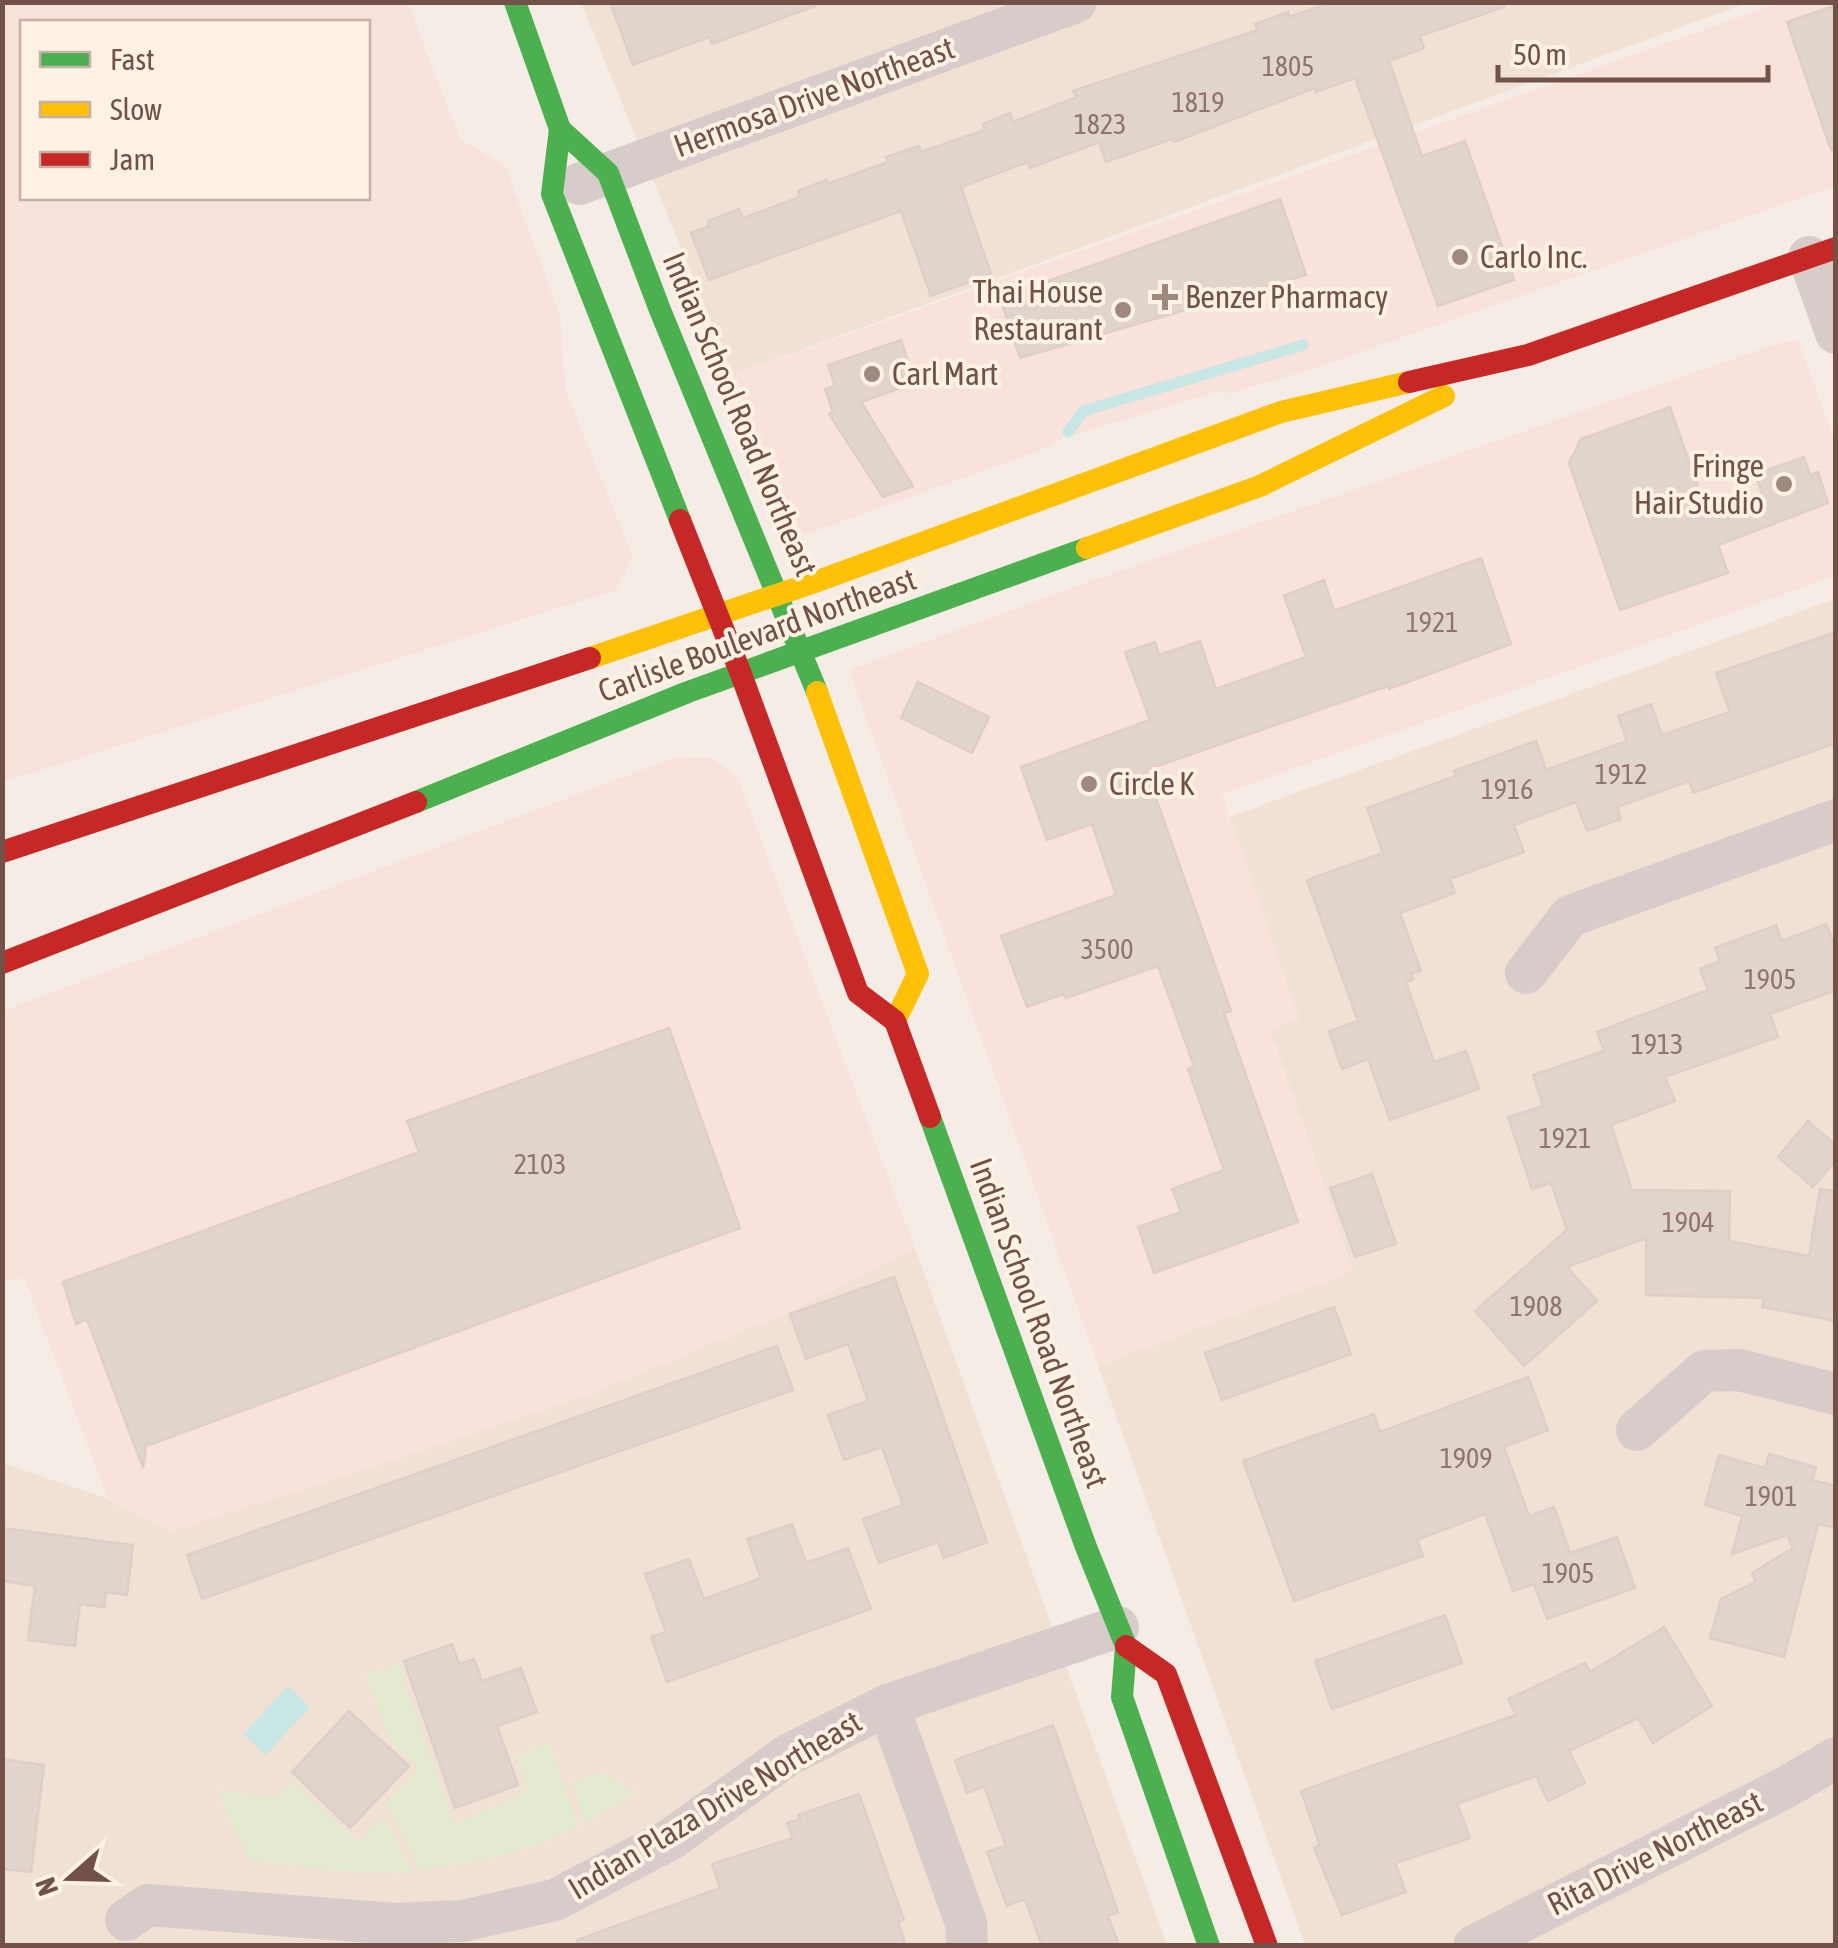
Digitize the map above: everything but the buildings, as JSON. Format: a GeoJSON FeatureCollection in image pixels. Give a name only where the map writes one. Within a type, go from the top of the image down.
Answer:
{"type":"FeatureCollection","features":[{"type":"Feature","properties":{"kind":"main road","name":"Indian School Road Northeast"},"geometry":{"type":"LineString","coordinates":[[516,2],[560,128],[552,194],[741,674],[858,993],[895,1022],[1122,1636],[1122,1696],[1209,1946]]}},
{"type":"Feature","properties":{"kind":"main road","name":"Indian School Road Northeast"},"geometry":{"type":"LineString","coordinates":[[560,128],[608,174],[660,310],[803,652],[918,974],[895,1022]]}},
{"type":"Feature","properties":{"kind":"main road","name":"Carlisle Boulevard Northeast"},"geometry":{"type":"LineString","coordinates":[[2,852],[312,752],[780,593],[1281,412],[1528,356],[1822,253]]}},
{"type":"Feature","properties":{"kind":"main road","name":"Carlisle Boulevard Northeast"},"geometry":{"type":"LineString","coordinates":[[2,963],[741,674],[1260,486],[1528,356]]}},
{"type":"Feature","properties":{"kind":"main road"},"geometry":{"type":"LineString","coordinates":[[1122,1636],[1166,1674],[1267,1946]]}},
{"type":"Feature","properties":{"kind":"street","name":"Hermosa Drive Northeast"},"geometry":{"type":"LineString","coordinates":[[552,194],[1076,2]]}},
{"type":"Feature","properties":{"kind":"street"},"geometry":{"type":"LineString","coordinates":[[1822,253],[1836,332]]}},
{"type":"Feature","properties":{"kind":"street"},"geometry":{"type":"LineString","coordinates":[[1526,973],[1570,916],[1836,820]]}},
{"type":"Feature","properties":{"kind":"street"},"geometry":{"type":"LineString","coordinates":[[1636,1430],[1704,1371],[1739,1370],[1836,1394]]}},
{"type":"Feature","properties":{"kind":"street","name":"Indian Plaza Drive Northeast"},"geometry":{"type":"LineString","coordinates":[[126,1920],[148,1905],[394,1935],[554,1900],[671,1839],[788,1755],[888,1704],[1122,1636]]}},
{"type":"Feature","properties":{"kind":"street"},"geometry":{"type":"LineString","coordinates":[[888,1704],[966,1923],[967,1946]]}},
{"type":"Feature","properties":{"kind":"street","name":"Rita Drive Northeast"},"geometry":{"type":"LineString","coordinates":[[1474,1946],[1836,1758]]}},
{"type":"Feature","properties":{"kind":"shaded area"},"geometry":{"type":"Polygon","coordinates":[[[2,3],[408,3],[460,139],[505,165],[560,316],[565,389],[633,557],[616,590],[3,782],[2,3]]]}},
{"type":"Feature","properties":{"kind":"shaded area"},"geometry":{"type":"Polygon","coordinates":[[[581,3],[1747,3],[733,375],[581,3]]]}},
{"type":"Feature","properties":{"kind":"shaded area"},"geometry":{"type":"Polygon","coordinates":[[[1779,3],[1835,3],[1835,186],[1312,369],[1231,393],[1216,392],[1063,438],[1052,446],[815,531],[804,534],[791,524],[733,375],[1779,3]]]}},
{"type":"Feature","properties":{"kind":"shaded area"},"geometry":{"type":"Polygon","coordinates":[[[1798,340],[1835,441],[1835,576],[1222,794],[1299,1019],[1270,1030],[1353,1271],[1098,1365],[849,670],[1088,582],[1782,342],[1798,340]]]}},
{"type":"Feature","properties":{"kind":"shaded area"},"geometry":{"type":"Polygon","coordinates":[[[1835,599],[1835,1945],[1305,1945],[1098,1365],[1353,1271],[1270,1029],[1299,1018],[1229,817],[1835,599]]]}},
{"type":"Feature","properties":{"kind":"shaded area"},"geometry":{"type":"Polygon","coordinates":[[[711,757],[738,778],[915,1248],[784,1314],[585,1396],[174,1531],[108,1499],[24,1278],[3,1283],[3,1011],[674,758],[711,757]]]}},
{"type":"Feature","properties":{"kind":"shaded area"},"geometry":{"type":"Polygon","coordinates":[[[915,1248],[1167,1945],[3,1946],[3,1463],[108,1499],[174,1531],[784,1314],[915,1248]]]}},
{"type":"Feature","properties":{"kind":"green space"},"geometry":{"type":"Polygon","coordinates":[[[398,1664],[454,1825],[528,1791],[516,1757],[549,1744],[578,1826],[501,1856],[419,1870],[386,1804],[419,1768],[391,1742],[366,1675],[398,1664]]]}},
{"type":"Feature","properties":{"kind":"green space"},"geometry":{"type":"Polygon","coordinates":[[[600,1772],[637,1793],[585,1823],[571,1783],[600,1772]]]}},
{"type":"Feature","properties":{"kind":"green space"},"geometry":{"type":"Polygon","coordinates":[[[292,1781],[358,1842],[384,1815],[413,1873],[338,1871],[249,1860],[217,1790],[277,1798],[292,1781]]]}},
{"type":"Feature","properties":{"kind":"water"},"geometry":{"type":"Polygon","coordinates":[[[288,1686],[310,1707],[266,1755],[243,1734],[288,1686]]]}},
{"type":"Feature","properties":{"kind":"waterway"},"geometry":{"type":"LineString","coordinates":[[1068,432],[1083,411],[1303,345]]}},
{"type":"Feature","properties":{"kind":"traffic: fast"},"geometry":{"type":"LineString","coordinates":[[515,2],[560,129],[552,194],[680,520]]}},
{"type":"Feature","properties":{"kind":"traffic: fast"},"geometry":{"type":"LineString","coordinates":[[560,129],[608,173],[817,692]]}},
{"type":"Feature","properties":{"kind":"traffic: fast"},"geometry":{"type":"LineString","coordinates":[[416,802],[688,692],[1087,548]]}},
{"type":"Feature","properties":{"kind":"traffic: fast"},"geometry":{"type":"LineString","coordinates":[[930,1117],[1086,1547],[1126,1646],[1122,1697],[1209,1946]]}},
{"type":"Feature","properties":{"kind":"traffic: slow"},"geometry":{"type":"LineString","coordinates":[[590,658],[815,582],[1281,412],[1409,382]]}},
{"type":"Feature","properties":{"kind":"traffic: slow"},"geometry":{"type":"LineString","coordinates":[[1087,548],[1260,486],[1444,396]]}},
{"type":"Feature","properties":{"kind":"traffic: slow"},"geometry":{"type":"LineString","coordinates":[[817,692],[918,974],[895,1021]]}},
{"type":"Feature","properties":{"kind":"traffic: jam"},"geometry":{"type":"LineString","coordinates":[[1409,382],[1528,355],[1836,248]]}},
{"type":"Feature","properties":{"kind":"traffic: jam"},"geometry":{"type":"LineString","coordinates":[[680,520],[858,993],[895,1021],[930,1117]]}},
{"type":"Feature","properties":{"kind":"traffic: jam"},"geometry":{"type":"LineString","coordinates":[[2,852],[590,658]]}},
{"type":"Feature","properties":{"kind":"traffic: jam"},"geometry":{"type":"LineString","coordinates":[[2,963],[416,802]]}},
{"type":"Feature","properties":{"kind":"traffic: jam"},"geometry":{"type":"LineString","coordinates":[[1126,1646],[1166,1674],[1267,1946]]}},
{"type":"Feature","properties":{"kind":"place","name":"Carlo Inc."},"geometry":{"type":"Point","coordinates":[1460,257]}},
{"type":"Feature","properties":{"kind":"place","name":"Benzer Pharmacy"},"geometry":{"type":"Point","coordinates":[1165,297]}},
{"type":"Feature","properties":{"kind":"place","name":"Thai House Restaurant"},"geometry":{"type":"Point","coordinates":[1123,310]}},
{"type":"Feature","properties":{"kind":"place","name":"Carl Mart"},"geometry":{"type":"Point","coordinates":[872,374]}},
{"type":"Feature","properties":{"kind":"place","name":"Fringe Hair Studio"},"geometry":{"type":"Point","coordinates":[1784,484]}},
{"type":"Feature","properties":{"kind":"place","name":"Circle K"},"geometry":{"type":"Point","coordinates":[1089,784]}}]}
